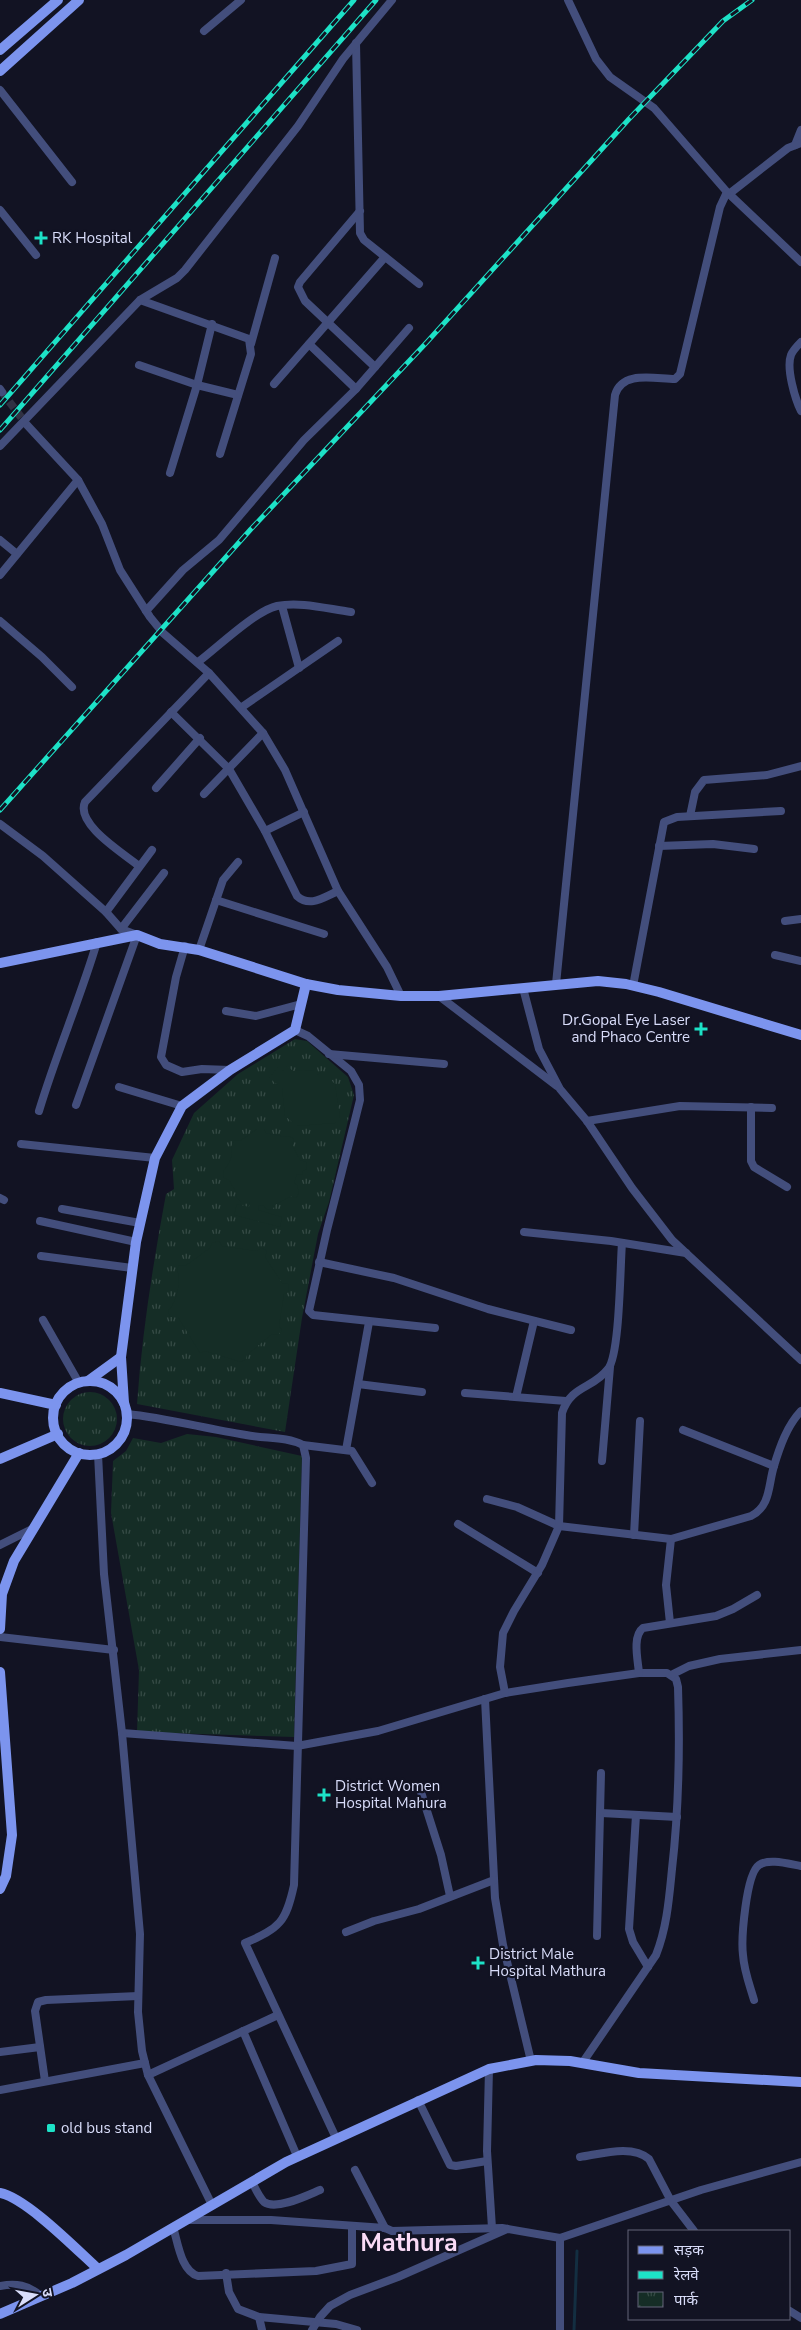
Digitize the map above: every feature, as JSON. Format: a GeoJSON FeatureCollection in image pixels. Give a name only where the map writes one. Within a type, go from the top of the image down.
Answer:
{"type":"FeatureCollection","features":[{"type":"Feature","properties":{"kind":"street"},"geometry":{"type":"LineString","coordinates":[[0,50],[58,0]]}},
{"type":"Feature","properties":{"kind":"street"},"geometry":{"type":"LineString","coordinates":[[0,71],[80,0]]}},
{"type":"Feature","properties":{"kind":"street"},"geometry":{"type":"LineString","coordinates":[[204,31],[241,0]]}},
{"type":"Feature","properties":{"kind":"street"},"geometry":{"type":"LineString","coordinates":[[0,446],[140,300],[176,278],[184,270],[298,126],[356,43],[392,0]]}},
{"type":"Feature","properties":{"kind":"street"},"geometry":{"type":"LineString","coordinates":[[568,0],[596,59],[610,77],[654,108],[728,193],[801,262]]}},
{"type":"Feature","properties":{"kind":"street"},"geometry":{"type":"LineString","coordinates":[[356,43],[360,234],[364,240],[419,284]]}},
{"type":"Feature","properties":{"kind":"street"},"geometry":{"type":"LineString","coordinates":[[0,90],[72,182]]}},
{"type":"Feature","properties":{"kind":"street"},"geometry":{"type":"LineString","coordinates":[[556,984],[617,387],[623,381],[632,378],[675,379],[680,374],[720,207],[728,193],[798,144],[801,130]]}},
{"type":"Feature","properties":{"kind":"street"},"geometry":{"type":"LineString","coordinates":[[0,210],[36,256]]}},
{"type":"Feature","properties":{"kind":"street"},"geometry":{"type":"LineString","coordinates":[[360,211],[300,282],[300,294],[375,367]]}},
{"type":"Feature","properties":{"kind":"street"},"geometry":{"type":"LineString","coordinates":[[274,384],[385,257]]}},
{"type":"Feature","properties":{"kind":"street"},"geometry":{"type":"LineString","coordinates":[[220,454],[251,354],[251,344],[275,258]]}},
{"type":"Feature","properties":{"kind":"street"},"geometry":{"type":"LineString","coordinates":[[140,300],[244,335],[249,338],[251,344]]}},
{"type":"Feature","properties":{"kind":"street"},"geometry":{"type":"LineString","coordinates":[[170,473],[197,386],[212,324]]}},
{"type":"Feature","properties":{"kind":"street"},"geometry":{"type":"LineString","coordinates":[[146,611],[183,570],[219,540],[304,440],[356,389],[408,328]]}},
{"type":"Feature","properties":{"kind":"street"},"geometry":{"type":"LineString","coordinates":[[801,342],[790,357],[796,400],[801,411]]}},
{"type":"Feature","properties":{"kind":"street"},"geometry":{"type":"LineString","coordinates":[[309,344],[356,389]]}},
{"type":"Feature","properties":{"kind":"street"},"geometry":{"type":"LineString","coordinates":[[139,365],[197,386],[238,396]]}},
{"type":"Feature","properties":{"kind":"street"},"geometry":{"type":"LineString","coordinates":[[27,425],[78,480],[102,524],[120,570],[146,611],[163,633],[209,672],[242,707],[263,733],[285,770],[338,891],[387,968],[401,996]]}},
{"type":"Feature","properties":{"kind":"street"},"geometry":{"type":"LineString","coordinates":[[0,575],[78,480]]}},
{"type":"Feature","properties":{"kind":"street"},"geometry":{"type":"LineString","coordinates":[[0,540],[17,554]]}},
{"type":"Feature","properties":{"kind":"street"},"geometry":{"type":"LineString","coordinates":[[198,662],[265,610],[282,606],[351,612]]}},
{"type":"Feature","properties":{"kind":"street"},"geometry":{"type":"LineString","coordinates":[[282,606],[299,668]]}},
{"type":"Feature","properties":{"kind":"street"},"geometry":{"type":"LineString","coordinates":[[0,621],[42,657],[72,687]]}},
{"type":"Feature","properties":{"kind":"street"},"geometry":{"type":"LineString","coordinates":[[242,707],[338,641]]}},
{"type":"Feature","properties":{"kind":"street"},"geometry":{"type":"LineString","coordinates":[[139,866],[89,824],[83,813],[82,806],[209,672]]}},
{"type":"Feature","properties":{"kind":"street"},"geometry":{"type":"LineString","coordinates":[[172,712],[229,769],[265,831],[292,889],[302,900],[312,903],[338,891]]}},
{"type":"Feature","properties":{"kind":"street"},"geometry":{"type":"LineString","coordinates":[[204,794],[263,733]]}},
{"type":"Feature","properties":{"kind":"street"},"geometry":{"type":"LineString","coordinates":[[156,788],[200,738]]}},
{"type":"Feature","properties":{"kind":"street"},"geometry":{"type":"LineString","coordinates":[[690,816],[696,792],[704,780],[767,775],[801,766]]}},
{"type":"Feature","properties":{"kind":"street"},"geometry":{"type":"LineString","coordinates":[[633,986],[652,894],[664,822],[677,817],[781,810]]}},
{"type":"Feature","properties":{"kind":"street"},"geometry":{"type":"LineString","coordinates":[[265,831],[304,812]]}},
{"type":"Feature","properties":{"kind":"street"},"geometry":{"type":"LineString","coordinates":[[0,824],[43,856],[106,912],[121,929],[160,944],[185,946],[200,950],[306,984],[338,990],[401,996],[439,996],[598,981],[633,986],[801,1035]]}},
{"type":"Feature","properties":{"kind":"street"},"geometry":{"type":"LineString","coordinates":[[659,846],[713,844],[754,849]]}},
{"type":"Feature","properties":{"kind":"street"},"geometry":{"type":"LineString","coordinates":[[106,912],[152,850]]}},
{"type":"Feature","properties":{"kind":"street"},"geometry":{"type":"LineString","coordinates":[[200,950],[223,880],[238,862]]}},
{"type":"Feature","properties":{"kind":"street"},"geometry":{"type":"LineString","coordinates":[[121,929],[164,873]]}},
{"type":"Feature","properties":{"kind":"street"},"geometry":{"type":"LineString","coordinates":[[216,900],[324,934]]}},
{"type":"Feature","properties":{"kind":"street"},"geometry":{"type":"LineString","coordinates":[[785,921],[801,919]]}},
{"type":"Feature","properties":{"kind":"street"},"geometry":{"type":"LineString","coordinates":[[0,968],[0,963],[137,935]]}},
{"type":"Feature","properties":{"kind":"street"},"geometry":{"type":"LineString","coordinates":[[76,1104],[137,935]]}},
{"type":"Feature","properties":{"kind":"street"},"geometry":{"type":"LineString","coordinates":[[38,1111],[54,1059],[87,975],[97,942]]}},
{"type":"Feature","properties":{"kind":"street"},"geometry":{"type":"LineString","coordinates":[[185,946],[176,977],[161,1057],[166,1065],[182,1072],[202,1069],[230,1070]]}},
{"type":"Feature","properties":{"kind":"street"},"geometry":{"type":"LineString","coordinates":[[775,955],[801,961]]}},
{"type":"Feature","properties":{"kind":"street"},"geometry":{"type":"LineString","coordinates":[[121,1357],[83,1382],[68,1388],[56,1405],[54,1416],[58,1434],[68,1447],[79,1453],[98,1454],[113,1447],[122,1438],[126,1426],[127,1414],[124,1403],[121,1357],[136,1242],[155,1158],[182,1106],[230,1070],[295,1030],[306,984]]}},
{"type":"Feature","properties":{"kind":"street"},"geometry":{"type":"LineString","coordinates":[[523,988],[539,1049],[560,1089]]}},
{"type":"Feature","properties":{"kind":"street"},"geometry":{"type":"LineString","coordinates":[[439,996],[560,1089],[587,1121],[632,1188],[672,1240],[801,1360]]}},
{"type":"Feature","properties":{"kind":"street"},"geometry":{"type":"LineString","coordinates":[[226,1012],[256,1016],[301,1004]]}},
{"type":"Feature","properties":{"kind":"street"},"geometry":{"type":"LineString","coordinates":[[295,1030],[308,1036],[327,1054],[351,1071],[359,1085],[360,1100],[308,1311],[313,1315],[435,1328]]}},
{"type":"Feature","properties":{"kind":"street"},"geometry":{"type":"LineString","coordinates":[[327,1054],[444,1064]]}},
{"type":"Feature","properties":{"kind":"street"},"geometry":{"type":"LineString","coordinates":[[119,1087],[182,1106]]}},
{"type":"Feature","properties":{"kind":"street"},"geometry":{"type":"LineString","coordinates":[[587,1121],[680,1106],[772,1108]]}},
{"type":"Feature","properties":{"kind":"street"},"geometry":{"type":"LineString","coordinates":[[751,1107],[751,1161],[754,1167],[787,1187]]}},
{"type":"Feature","properties":{"kind":"street"},"geometry":{"type":"LineString","coordinates":[[21,1144],[155,1158]]}},
{"type":"Feature","properties":{"kind":"street"},"geometry":{"type":"LineString","coordinates":[[62,1209],[140,1223]]}},
{"type":"Feature","properties":{"kind":"street"},"geometry":{"type":"LineString","coordinates":[[40,1221],[136,1242]]}},
{"type":"Feature","properties":{"kind":"street"},"geometry":{"type":"LineString","coordinates":[[524,1232],[622,1243],[686,1253]]}},
{"type":"Feature","properties":{"kind":"street"},"geometry":{"type":"LineString","coordinates":[[602,1461],[610,1368],[616,1334],[622,1243]]}},
{"type":"Feature","properties":{"kind":"street"},"geometry":{"type":"LineString","coordinates":[[41,1256],[132,1268]]}},
{"type":"Feature","properties":{"kind":"street"},"geometry":{"type":"LineString","coordinates":[[319,1262],[394,1278],[534,1322],[571,1330]]}},
{"type":"Feature","properties":{"kind":"street"},"geometry":{"type":"LineString","coordinates":[[43,1320],[83,1382],[110,1386],[124,1403]]}},
{"type":"Feature","properties":{"kind":"street"},"geometry":{"type":"LineString","coordinates":[[346,1450],[369,1322]]}},
{"type":"Feature","properties":{"kind":"street"},"geometry":{"type":"LineString","coordinates":[[516,1397],[534,1322]]}},
{"type":"Feature","properties":{"kind":"street"},"geometry":{"type":"LineString","coordinates":[[505,1693],[500,1667],[503,1633],[514,1611],[538,1573],[559,1526],[562,1413],[566,1401],[576,1391],[604,1374],[610,1368]]}},
{"type":"Feature","properties":{"kind":"street"},"geometry":{"type":"LineString","coordinates":[[358,1384],[422,1392]]}},
{"type":"Feature","properties":{"kind":"street"},"geometry":{"type":"LineString","coordinates":[[0,1393],[56,1405]]}},
{"type":"Feature","properties":{"kind":"street"},"geometry":{"type":"LineString","coordinates":[[464,1393],[566,1401]]}},
{"type":"Feature","properties":{"kind":"street"},"geometry":{"type":"LineString","coordinates":[[487,1499],[517,1507],[559,1526],[671,1539],[757,1513],[767,1500],[774,1466],[790,1423],[801,1411]]}},
{"type":"Feature","properties":{"kind":"street"},"geometry":{"type":"LineString","coordinates":[[127,1414],[153,1417],[246,1436],[295,1441],[303,1445],[346,1450],[357,1456],[372,1483]]}},
{"type":"Feature","properties":{"kind":"street"},"geometry":{"type":"LineString","coordinates":[[634,1535],[640,1421]]}},
{"type":"Feature","properties":{"kind":"street"},"geometry":{"type":"LineString","coordinates":[[683,1430],[774,1466]]}},
{"type":"Feature","properties":{"kind":"street"},"geometry":{"type":"LineString","coordinates":[[0,1459],[58,1434]]}},
{"type":"Feature","properties":{"kind":"street"},"geometry":{"type":"LineString","coordinates":[[303,1445],[306,1458],[294,1885],[286,1917],[277,1926],[245,1943],[336,2138]]}},
{"type":"Feature","properties":{"kind":"street"},"geometry":{"type":"LineString","coordinates":[[0,1629],[5,1580],[14,1561],[79,1453]]}},
{"type":"Feature","properties":{"kind":"street"},"geometry":{"type":"LineString","coordinates":[[98,1454],[104,1574],[114,1650],[139,1926],[139,2037],[148,2075],[212,2205]]}},
{"type":"Feature","properties":{"kind":"street"},"geometry":{"type":"LineString","coordinates":[[458,1524],[538,1573]]}},
{"type":"Feature","properties":{"kind":"street"},"geometry":{"type":"LineString","coordinates":[[0,1545],[34,1528]]}},
{"type":"Feature","properties":{"kind":"street"},"geometry":{"type":"LineString","coordinates":[[670,1623],[666,1585],[671,1539]]}},
{"type":"Feature","properties":{"kind":"street"},"geometry":{"type":"LineString","coordinates":[[639,1673],[637,1638],[639,1631],[647,1627],[716,1616],[733,1609],[757,1595]]}},
{"type":"Feature","properties":{"kind":"street"},"geometry":{"type":"LineString","coordinates":[[0,1638],[114,1650]]}},
{"type":"Feature","properties":{"kind":"street"},"geometry":{"type":"LineString","coordinates":[[122,1733],[297,1746],[378,1731],[505,1693],[639,1673],[672,1674],[690,1666],[720,1659],[801,1650]]}},
{"type":"Feature","properties":{"kind":"street"},"geometry":{"type":"LineString","coordinates":[[0,1672],[12,1835],[6,1876],[0,1889]]}},
{"type":"Feature","properties":{"kind":"street"},"geometry":{"type":"LineString","coordinates":[[584,2062],[648,1967],[664,1936],[680,1768],[678,1687],[672,1674]]}},
{"type":"Feature","properties":{"kind":"street"},"geometry":{"type":"LineString","coordinates":[[485,1699],[494,1898],[503,1945],[522,2015],[531,2061]]}},
{"type":"Feature","properties":{"kind":"street"},"geometry":{"type":"LineString","coordinates":[[597,1936],[602,1813],[601,1774]]}},
{"type":"Feature","properties":{"kind":"street"},"geometry":{"type":"LineString","coordinates":[[420,1789],[441,1855],[450,1896]]}},
{"type":"Feature","properties":{"kind":"street"},"geometry":{"type":"LineString","coordinates":[[602,1813],[676,1817]]}},
{"type":"Feature","properties":{"kind":"street"},"geometry":{"type":"LineString","coordinates":[[636,1815],[629,1929],[633,1942],[648,1967]]}},
{"type":"Feature","properties":{"kind":"street"},"geometry":{"type":"LineString","coordinates":[[754,2000],[745,1971],[742,1941],[753,1873],[760,1864],[766,1862],[801,1866]]}},
{"type":"Feature","properties":{"kind":"street"},"geometry":{"type":"LineString","coordinates":[[346,1932],[374,1921],[419,1909],[494,1880]]}},
{"type":"Feature","properties":{"kind":"street"},"geometry":{"type":"LineString","coordinates":[[45,2081],[35,2011],[36,2005],[41,2000],[138,1996]]}},
{"type":"Feature","properties":{"kind":"street"},"geometry":{"type":"LineString","coordinates":[[148,2075],[278,2015]]}},
{"type":"Feature","properties":{"kind":"street"},"geometry":{"type":"LineString","coordinates":[[243,2031],[297,2156]]}},
{"type":"Feature","properties":{"kind":"street"},"geometry":{"type":"LineString","coordinates":[[0,2052],[40,2047]]}},
{"type":"Feature","properties":{"kind":"street"},"geometry":{"type":"LineString","coordinates":[[0,2314],[98,2269],[297,2156],[489,2069],[531,2061],[584,2062],[640,2073],[801,2082]]}},
{"type":"Feature","properties":{"kind":"street"},"geometry":{"type":"LineString","coordinates":[[0,2090],[144,2063]]}},
{"type":"Feature","properties":{"kind":"street"},"geometry":{"type":"LineString","coordinates":[[489,2069],[487,2161],[492,2228]]}},
{"type":"Feature","properties":{"kind":"street"},"geometry":{"type":"LineString","coordinates":[[418,2100],[450,2165],[487,2161]]}},
{"type":"Feature","properties":{"kind":"street"},"geometry":{"type":"LineString","coordinates":[[580,2156],[626,2151],[645,2155],[649,2159],[671,2201],[693,2230]]}},
{"type":"Feature","properties":{"kind":"street"},"geometry":{"type":"LineString","coordinates":[[185,2220],[271,2220],[385,2228],[392,2231],[509,2228],[560,2238],[701,2190],[801,2162]]}},
{"type":"Feature","properties":{"kind":"street"},"geometry":{"type":"LineString","coordinates":[[355,2170],[385,2228]]}},
{"type":"Feature","properties":{"kind":"street"},"geometry":{"type":"LineString","coordinates":[[252,2182],[264,2202],[271,2205],[285,2203],[320,2190]]}},
{"type":"Feature","properties":{"kind":"street"},"geometry":{"type":"LineString","coordinates":[[0,2193],[10,2195],[27,2205],[98,2269]]}},
{"type":"Feature","properties":{"kind":"street"},"geometry":{"type":"LineString","coordinates":[[173,2227],[185,2266],[190,2272],[198,2276],[226,2273],[316,2271],[352,2264],[352,2227]]}},
{"type":"Feature","properties":{"kind":"street"},"geometry":{"type":"LineString","coordinates":[[312,2330],[330,2306],[350,2295],[398,2277],[509,2228]]}},
{"type":"Feature","properties":{"kind":"street"},"geometry":{"type":"LineString","coordinates":[[560,2238],[560,2330]]}},
{"type":"Feature","properties":{"kind":"street"},"geometry":{"type":"LineString","coordinates":[[226,2273],[229,2292],[238,2308],[259,2317],[317,2322],[358,2330]]}},
{"type":"Feature","properties":{"kind":"street"},"geometry":{"type":"LineString","coordinates":[[0,2286],[21,2285],[33,2289],[41,2296]]}},
{"type":"Feature","properties":{"kind":"street"},"geometry":{"type":"LineString","coordinates":[[259,2317],[262,2330]]}},
{"type":"Feature","properties":{"kind":"green space"},"geometry":{"type":"Polygon","coordinates":[[[295,1039],[307,1041],[348,1077],[354,1095],[329,1202],[318,1234],[302,1318],[285,1432],[137,1404],[145,1325],[157,1246],[166,1194],[174,1189],[172,1160],[194,1113],[238,1074],[295,1039]]]}},
{"type":"Feature","properties":{"kind":"green space"},"geometry":{"type":"Polygon","coordinates":[[[287,1066],[293,1071],[313,1070],[318,1075],[322,1071],[335,1084],[340,1117],[335,1123],[297,1126],[285,1116],[282,1088],[269,1078],[278,1067],[283,1071],[287,1066]]]}},
{"type":"Feature","properties":{"kind":"green space"},"geometry":{"type":"Polygon","coordinates":[[[257,1129],[264,1129],[266,1133],[285,1137],[289,1136],[294,1139],[292,1145],[300,1160],[306,1162],[307,1169],[303,1171],[302,1175],[297,1174],[294,1183],[297,1185],[299,1193],[296,1198],[291,1196],[275,1205],[273,1209],[267,1210],[264,1206],[259,1205],[258,1210],[282,1217],[280,1227],[234,1215],[237,1204],[249,1207],[250,1202],[241,1202],[236,1197],[237,1194],[229,1180],[224,1178],[223,1171],[230,1160],[231,1147],[234,1140],[240,1141],[257,1129]]]}},
{"type":"Feature","properties":{"kind":"green space"},"geometry":{"type":"Polygon","coordinates":[[[219,1241],[222,1246],[256,1251],[262,1248],[267,1251],[265,1257],[282,1283],[288,1284],[289,1292],[284,1294],[279,1326],[282,1330],[278,1335],[272,1334],[241,1362],[205,1351],[200,1353],[178,1317],[170,1317],[168,1311],[177,1292],[179,1280],[177,1270],[179,1265],[185,1266],[210,1248],[212,1243],[219,1241]]]}},
{"type":"Feature","properties":{"kind":"green space"},"geometry":{"type":"Polygon","coordinates":[[[85,1392],[95,1392],[105,1396],[113,1404],[117,1419],[113,1434],[105,1442],[95,1446],[85,1446],[75,1442],[67,1434],[63,1424],[63,1414],[67,1404],[75,1396],[85,1392]]]}},
{"type":"Feature","properties":{"kind":"green space"},"geometry":{"type":"Polygon","coordinates":[[[187,1434],[216,1437],[302,1456],[294,1737],[137,1732],[139,1670],[111,1513],[113,1461],[126,1451],[133,1438],[161,1443],[187,1434]]]}},
{"type":"Feature","properties":{"kind":"waterway"},"geometry":{"type":"LineString","coordinates":[[574,2330],[577,2251]]}},
{"type":"Feature","properties":{"kind":"tunnel"},"geometry":{"type":"LineString","coordinates":[[2,392],[27,425]]}},
{"type":"Feature","properties":{"kind":"railway"},"geometry":{"type":"LineString","coordinates":[[0,405],[354,0]]}},
{"type":"Feature","properties":{"kind":"railway"},"geometry":{"type":"LineString","coordinates":[[0,430],[376,0]]}},
{"type":"Feature","properties":{"kind":"railway"},"geometry":{"type":"LineString","coordinates":[[0,810],[251,529],[427,342],[629,119],[723,21],[752,0]]}},
{"type":"Feature","properties":{"kind":"place","name":"RK Hospital"},"geometry":{"type":"Point","coordinates":[41,238]}},
{"type":"Feature","properties":{"kind":"place","name":"Dr.Gopal Eye Laser and Phaco Centre"},"geometry":{"type":"Point","coordinates":[701,1029]}},
{"type":"Feature","properties":{"kind":"place","name":"District Women Hospital Mahura"},"geometry":{"type":"Point","coordinates":[324,1795]}},
{"type":"Feature","properties":{"kind":"place","name":"District Male Hospital Mathura"},"geometry":{"type":"Point","coordinates":[478,1963]}},
{"type":"Feature","properties":{"kind":"place","name":"old bus stand"},"geometry":{"type":"Point","coordinates":[51,2128]}},
{"type":"Feature","properties":{"kind":"district","name":"Mathura"},"geometry":{"type":"Point","coordinates":[409,2243]}}]}
